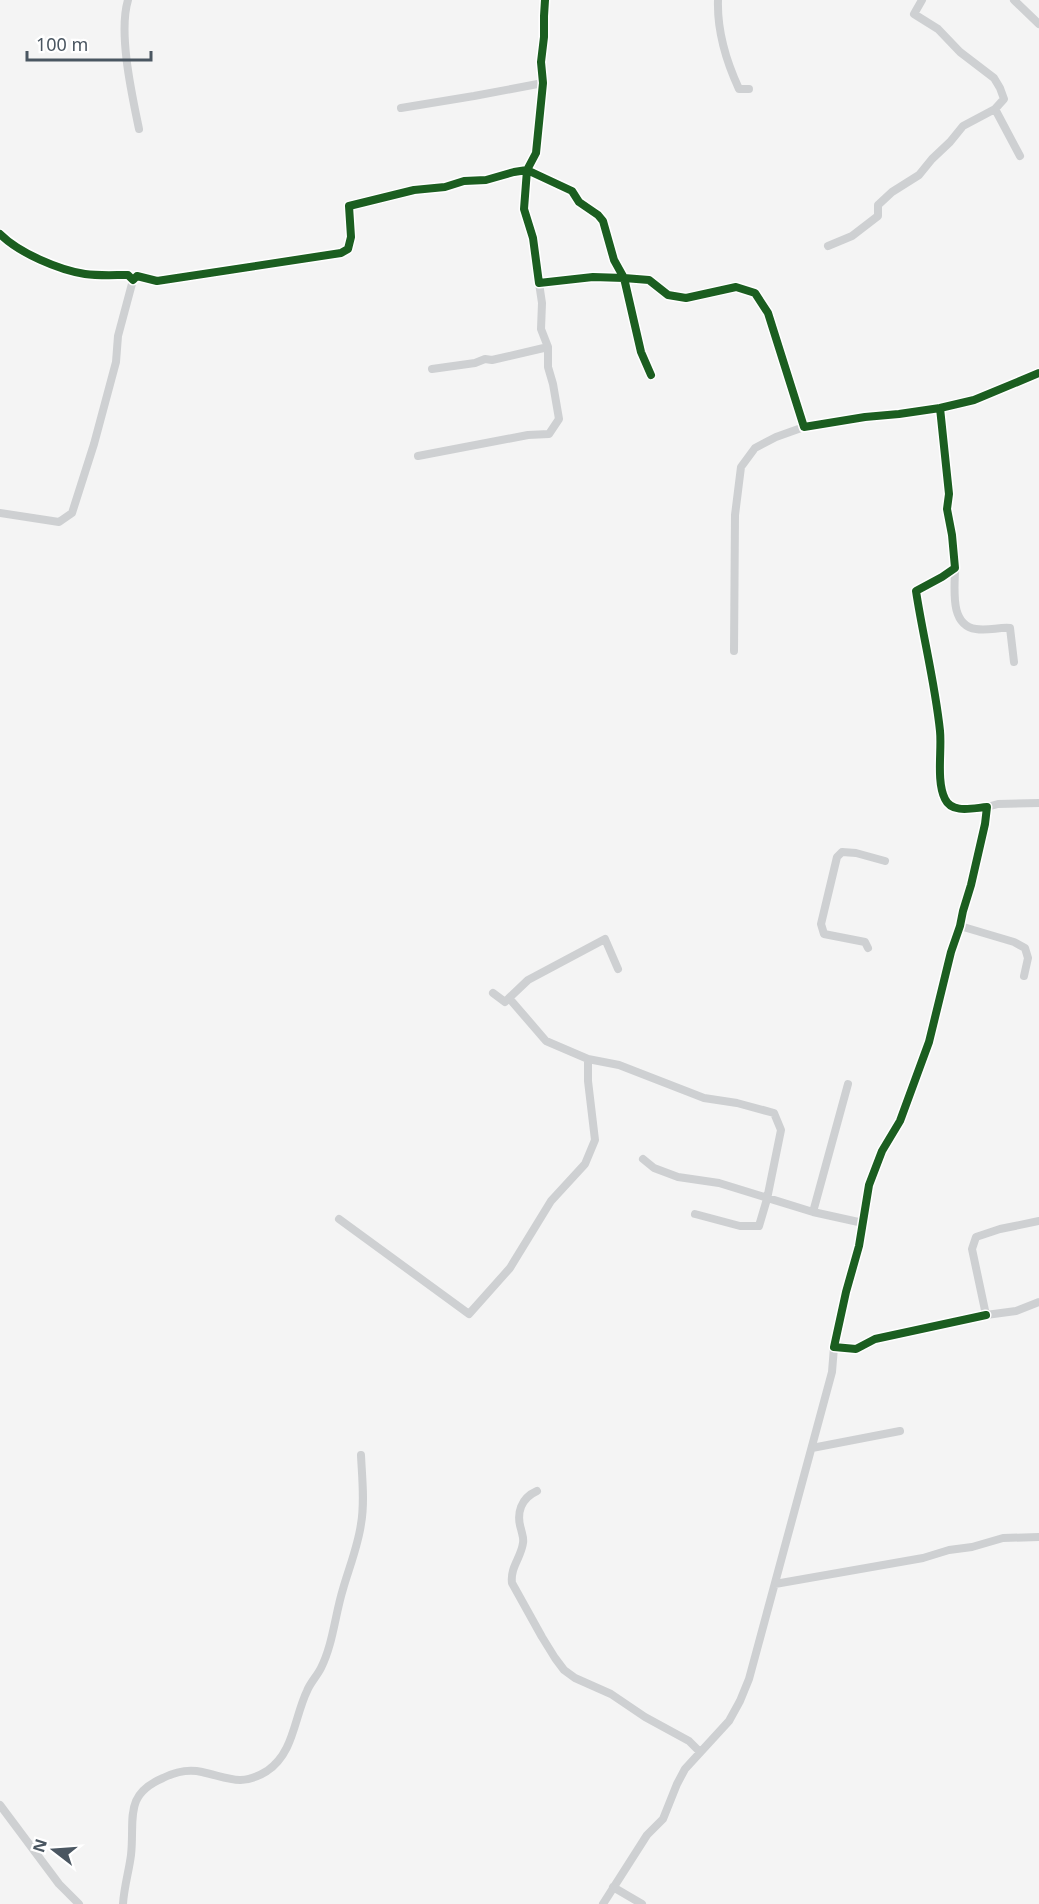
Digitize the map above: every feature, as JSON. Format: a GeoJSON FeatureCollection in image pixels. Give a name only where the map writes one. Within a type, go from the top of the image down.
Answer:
{"type":"FeatureCollection","features":[{"type":"Feature","properties":{"kind":"street"},"geometry":{"type":"LineString","coordinates":[[128,0],[125,14],[127,52],[139,129]]}},
{"type":"Feature","properties":{"kind":"street"},"geometry":{"type":"LineString","coordinates":[[418,456],[528,435],[549,434],[559,419],[548,367],[548,347],[541,329],[542,303],[533,238],[524,209],[527,170],[536,153],[543,83],[541,62],[545,0]]}},
{"type":"Feature","properties":{"kind":"street"},"geometry":{"type":"LineString","coordinates":[[718,0],[717,11],[722,42],[730,69],[739,88],[749,88]]}},
{"type":"Feature","properties":{"kind":"street"},"geometry":{"type":"LineString","coordinates":[[828,246],[852,236],[878,216],[878,206],[892,192],[919,175],[963,126],[995,109],[1004,99],[994,78],[960,52],[938,29],[914,14],[922,0]]}},
{"type":"Feature","properties":{"kind":"street"},"geometry":{"type":"LineString","coordinates":[[1014,0],[1039,24]]}},
{"type":"Feature","properties":{"kind":"street"},"geometry":{"type":"LineString","coordinates":[[401,108],[543,83]]}},
{"type":"Feature","properties":{"kind":"street"},"geometry":{"type":"LineString","coordinates":[[995,109],[1020,156]]}},
{"type":"Feature","properties":{"kind":"street"},"geometry":{"type":"LineString","coordinates":[[0,513],[59,522],[72,513],[116,362],[118,336],[133,280],[137,276],[157,281],[341,253],[348,249],[351,237],[349,206],[414,190],[445,187],[464,181],[486,180],[527,170],[572,191],[579,202],[603,221],[614,260],[624,278],[641,352],[651,375]]}},
{"type":"Feature","properties":{"kind":"street"},"geometry":{"type":"LineString","coordinates":[[0,234],[7,241],[35,257],[57,265],[85,274],[128,276],[133,280]]}},
{"type":"Feature","properties":{"kind":"street"},"geometry":{"type":"LineString","coordinates":[[539,283],[593,277],[624,278],[648,280],[668,295],[686,298],[736,287],[755,293],[768,313],[804,427]]}},
{"type":"Feature","properties":{"kind":"street"},"geometry":{"type":"LineString","coordinates":[[432,369],[475,363],[485,359],[492,360],[548,347]]}},
{"type":"Feature","properties":{"kind":"street"},"geometry":{"type":"LineString","coordinates":[[734,651],[735,515],[741,467],[755,448],[776,437],[804,427],[940,408],[974,400],[1039,373]]}},
{"type":"Feature","properties":{"kind":"street"},"geometry":{"type":"LineString","coordinates":[[940,408],[949,494],[947,509],[955,568],[956,611],[964,623],[974,629],[1010,628],[1014,662]]}},
{"type":"Feature","properties":{"kind":"street"},"geometry":{"type":"LineString","coordinates":[[955,568],[942,578],[916,591],[940,732],[939,770],[944,798],[958,809],[998,804],[1039,803]]}},
{"type":"Feature","properties":{"kind":"street"},"geometry":{"type":"LineString","coordinates":[[603,1904],[647,1835],[663,1819],[680,1778],[699,1752],[729,1721],[749,1679],[832,1372],[834,1347],[859,1246],[869,1185],[882,1151],[900,1121],[929,1042],[951,952],[960,926],[985,824],[987,807]]}},
{"type":"Feature","properties":{"kind":"street"},"geometry":{"type":"LineString","coordinates":[[867,948],[866,942],[824,934],[821,924],[837,857],[842,852],[856,852],[885,861]]}},
{"type":"Feature","properties":{"kind":"street"},"geometry":{"type":"LineString","coordinates":[[960,926],[1014,942],[1025,948],[1028,958],[1024,976]]}},
{"type":"Feature","properties":{"kind":"street"},"geometry":{"type":"LineString","coordinates":[[493,993],[505,1002],[528,980],[605,939],[618,969]]}},
{"type":"Feature","properties":{"kind":"street"},"geometry":{"type":"LineString","coordinates":[[509,998],[546,1041],[588,1059],[619,1065],[704,1098],[737,1103],[774,1113],[781,1130],[759,1226],[740,1226],[695,1214]]}},
{"type":"Feature","properties":{"kind":"street"},"geometry":{"type":"LineString","coordinates":[[339,1220],[469,1314],[510,1268],[551,1201],[585,1164],[595,1140],[588,1081],[588,1059]]}},
{"type":"Feature","properties":{"kind":"street"},"geometry":{"type":"LineString","coordinates":[[813,1212],[848,1084]]}},
{"type":"Feature","properties":{"kind":"street"},"geometry":{"type":"LineString","coordinates":[[643,1160],[654,1168],[678,1177],[719,1183],[813,1212],[863,1223]]}},
{"type":"Feature","properties":{"kind":"street"},"geometry":{"type":"LineString","coordinates":[[986,1315],[972,1249],[976,1237],[1000,1229],[1039,1221]]}},
{"type":"Feature","properties":{"kind":"street"},"geometry":{"type":"LineString","coordinates":[[834,1347],[856,1349],[874,1339],[986,1315],[1016,1311],[1039,1302]]}},
{"type":"Feature","properties":{"kind":"street"},"geometry":{"type":"LineString","coordinates":[[812,1448],[900,1431]]}},
{"type":"Feature","properties":{"kind":"street"},"geometry":{"type":"LineString","coordinates":[[123,1904],[131,1854],[133,1812],[142,1790],[170,1774],[188,1770],[241,1782],[266,1772],[277,1763],[287,1749],[306,1692],[326,1656],[342,1590],[359,1535],[362,1509],[361,1455]]}},
{"type":"Feature","properties":{"kind":"street"},"geometry":{"type":"LineString","coordinates":[[537,1491],[527,1497],[519,1509],[523,1544],[511,1574],[512,1583],[555,1658],[564,1670],[575,1678],[611,1694],[688,1742],[699,1752]]}},
{"type":"Feature","properties":{"kind":"street"},"geometry":{"type":"LineString","coordinates":[[775,1584],[923,1558],[1003,1538],[1039,1538]]}},
{"type":"Feature","properties":{"kind":"street"},"geometry":{"type":"LineString","coordinates":[[0,1804],[59,1884],[79,1904]]}},
{"type":"Feature","properties":{"kind":"street"},"geometry":{"type":"LineString","coordinates":[[613,1887],[642,1904]]}},
{"type":"Feature","properties":{"kind":"cycle path"},"geometry":{"type":"LineString","coordinates":[[0,234],[28,254],[63,269],[90,275],[128,275],[133,280],[137,276],[157,281],[341,253],[348,249],[351,237],[349,206],[414,190],[445,187],[464,181],[486,180],[527,170],[536,153],[543,83],[541,62],[545,0]]}},
{"type":"Feature","properties":{"kind":"cycle path"},"geometry":{"type":"LineString","coordinates":[[651,375],[641,352],[624,278],[593,277],[539,283],[533,238],[524,209],[527,170],[572,191],[579,202],[598,215],[603,221],[614,260],[624,278],[649,280],[668,295],[686,298],[736,287],[755,293],[768,313],[804,427],[940,408],[974,400],[1039,373]]}},
{"type":"Feature","properties":{"kind":"cycle path"},"geometry":{"type":"LineString","coordinates":[[940,408],[949,494],[947,509],[955,568],[916,591],[938,713],[942,792],[948,804],[953,807],[963,809],[987,807],[971,885],[951,952],[929,1042],[900,1121],[882,1151],[869,1185],[859,1246],[834,1347],[856,1349],[875,1339],[986,1315]]}}]}
